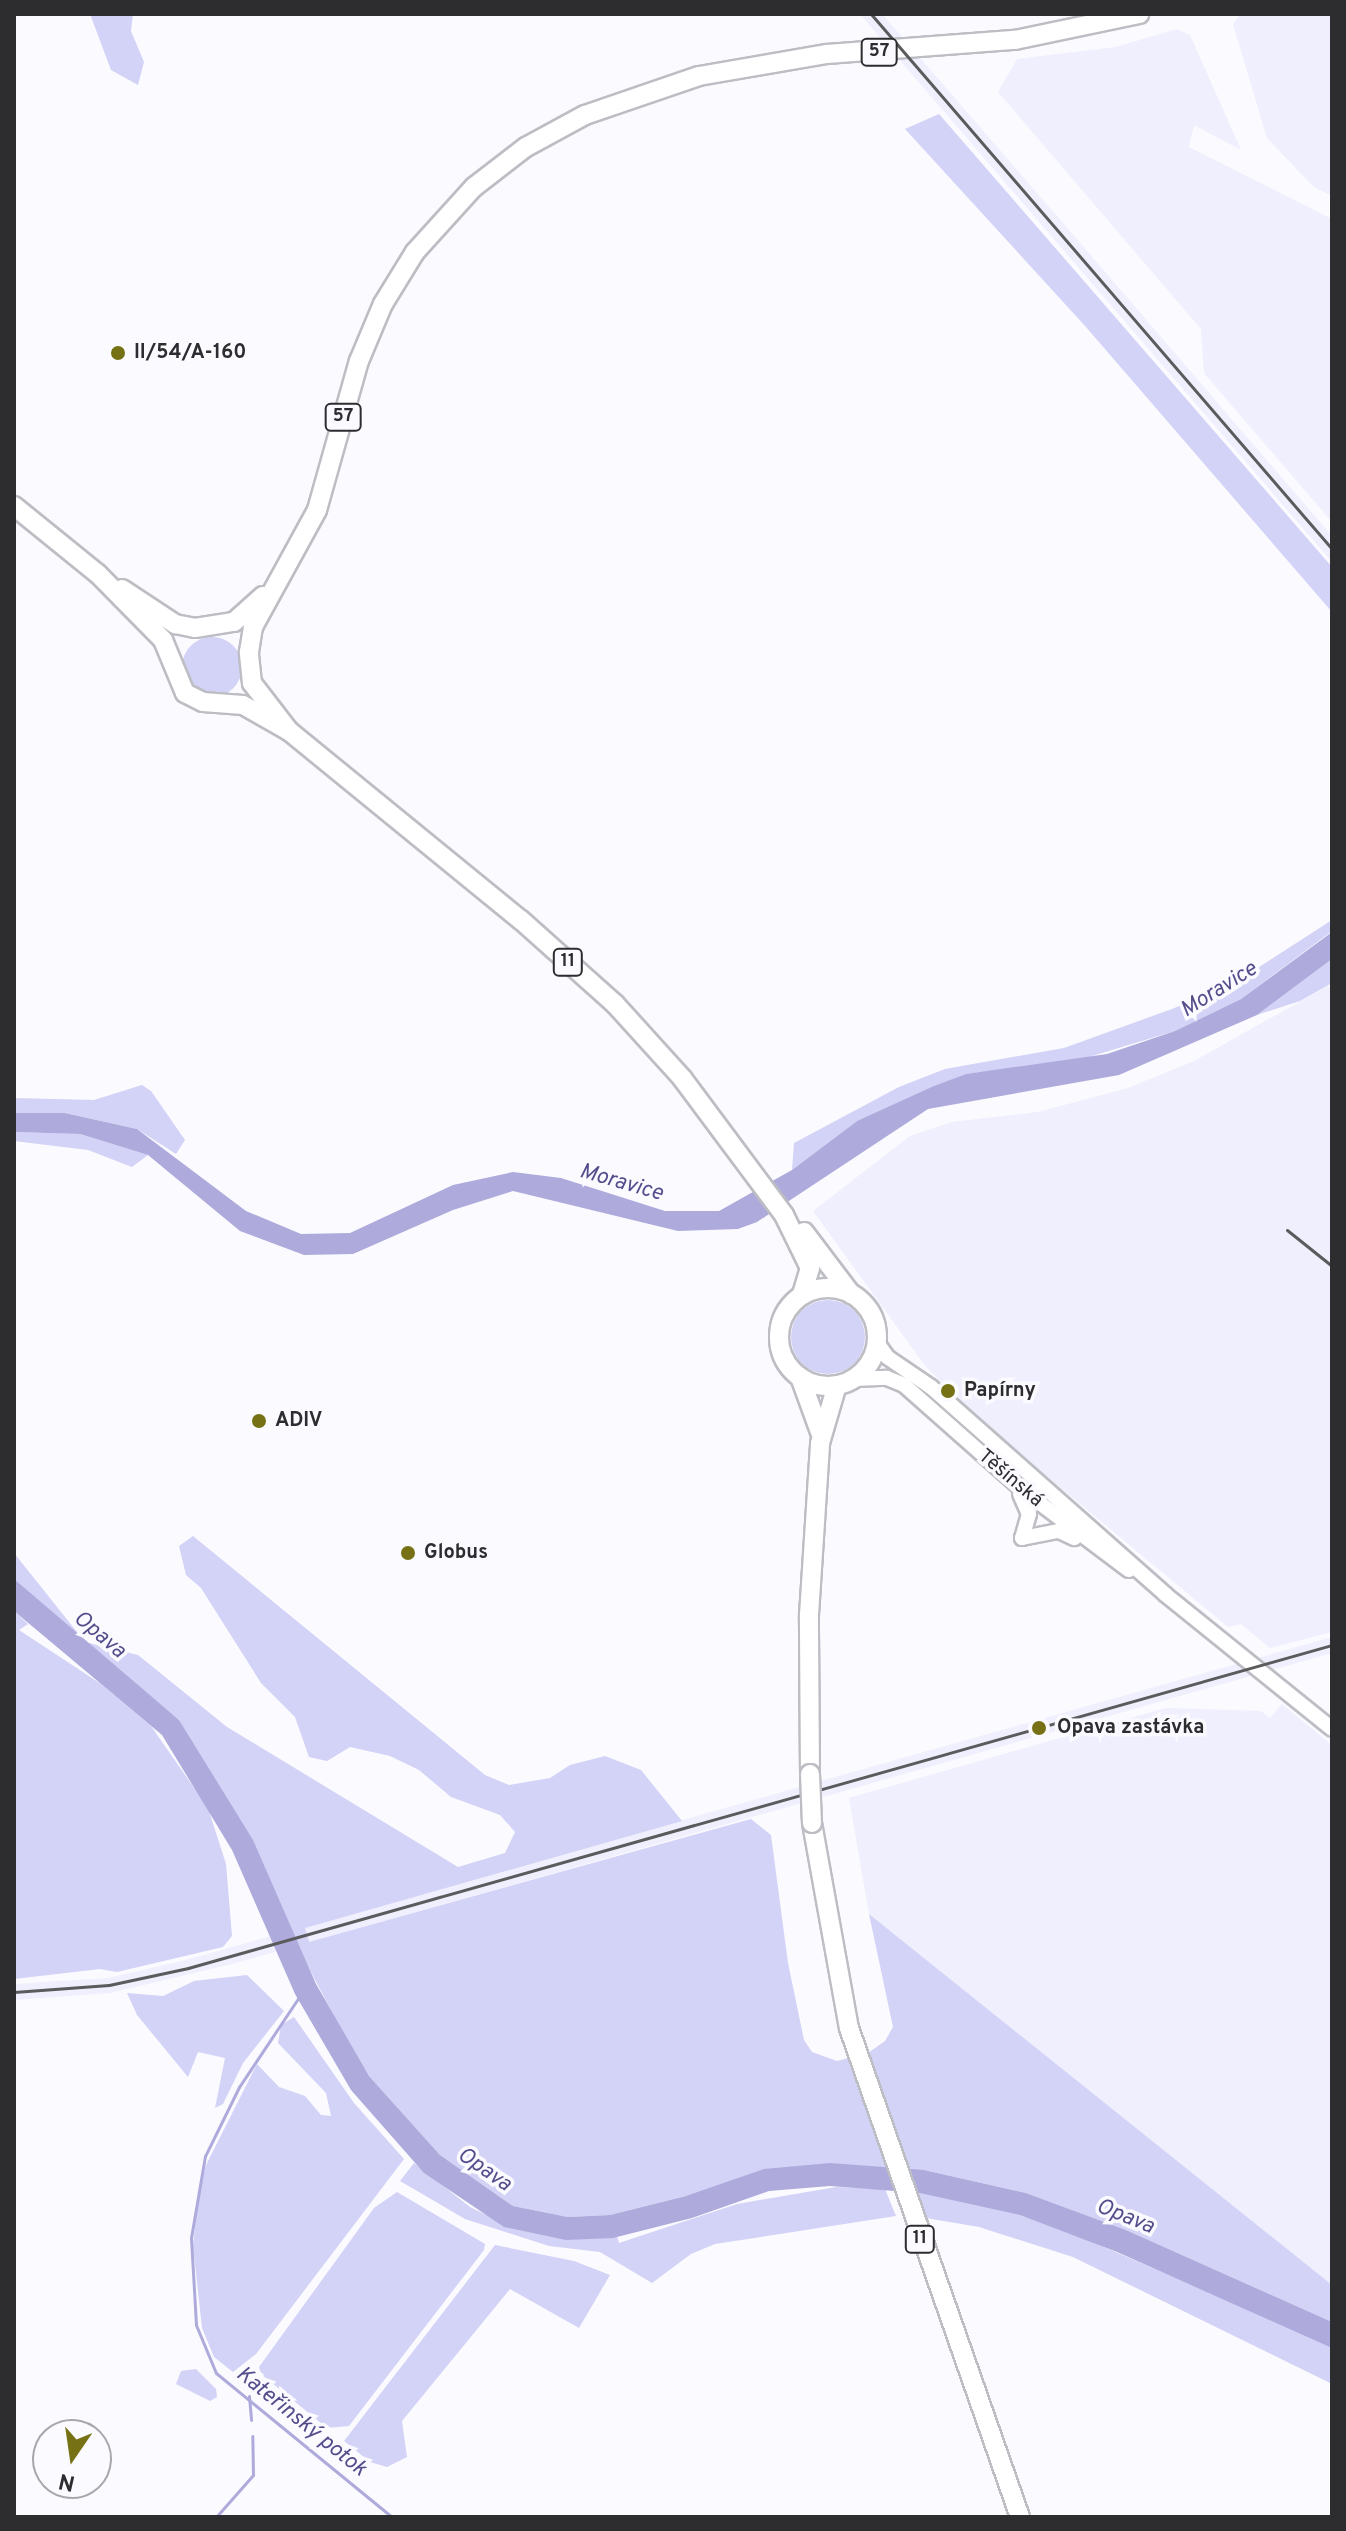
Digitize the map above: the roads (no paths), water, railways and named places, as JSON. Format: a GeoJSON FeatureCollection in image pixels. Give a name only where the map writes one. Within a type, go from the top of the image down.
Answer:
{"type":"FeatureCollection","features":[{"type":"Feature","properties":{"kind":"main road","name":"57"},"geometry":{"type":"LineString","coordinates":[[250,665],[256,622],[317,510],[365,344],[400,274],[455,205],[526,147],[585,115],[699,76],[827,54],[1015,40],[1139,14]]}},
{"type":"Feature","properties":{"kind":"main road","name":"11"},"geometry":{"type":"LineString","coordinates":[[14,506],[98,574],[175,624],[208,627],[237,637],[250,665],[256,690],[289,731]]}},
{"type":"Feature","properties":{"kind":"main road","name":"57"},"geometry":{"type":"LineString","coordinates":[[208,627],[247,612],[288,567]]}},
{"type":"Feature","properties":{"kind":"main road","name":"11"},"geometry":{"type":"LineString","coordinates":[[98,574],[163,640],[185,693],[203,702],[251,707],[289,731],[521,920],[615,1004],[682,1078],[784,1215],[810,1268],[802,1295]]}},
{"type":"Feature","properties":{"kind":"main road"},"geometry":{"type":"LineString","coordinates":[[174,664],[181,645],[208,627]]}},
{"type":"Feature","properties":{"kind":"main road"},"geometry":{"type":"LineString","coordinates":[[222,702],[242,692],[250,665]]}},
{"type":"Feature","properties":{"kind":"main road","name":"11"},"geometry":{"type":"LineString","coordinates":[[784,1215],[801,1227],[851,1294]]}},
{"type":"Feature","properties":{"kind":"main road"},"geometry":{"type":"LineString","coordinates":[[800,1377],[785,1361],[779,1337],[783,1316],[802,1295],[827,1288],[851,1294]]}},
{"type":"Feature","properties":{"kind":"main road","name":"Těšínská"},"geometry":{"type":"LineString","coordinates":[[851,1294],[869,1311],[876,1341]]}},
{"type":"Feature","properties":{"kind":"main road"},"geometry":{"type":"LineString","coordinates":[[845,1382],[870,1361],[876,1341]]}},
{"type":"Feature","properties":{"kind":"main road","name":"11"},"geometry":{"type":"LineString","coordinates":[[800,1377],[818,1418],[820,1443],[809,1615],[812,1823],[849,2028],[887,2148],[1020,2517]]}},
{"type":"Feature","properties":{"kind":"main road","name":"Těšínská"},"geometry":{"type":"LineString","coordinates":[[800,1377],[845,1382]]}},
{"type":"Feature","properties":{"kind":"main road","name":"11"},"geometry":{"type":"LineString","coordinates":[[820,1443],[845,1382]]}},
{"type":"Feature","properties":{"kind":"street","name":"Těšínská"},"geometry":{"type":"LineString","coordinates":[[876,1341],[887,1357],[931,1387],[1166,1595],[1332,1729]]}},
{"type":"Feature","properties":{"kind":"street","name":"Těšínská"},"geometry":{"type":"LineString","coordinates":[[845,1382],[896,1381],[1025,1492],[1166,1595]]}},
{"type":"Feature","properties":{"kind":"street"},"geometry":{"type":"LineString","coordinates":[[934,1412],[941,1426],[1024,1498],[1029,1514],[1022,1538],[1066,1533],[1139,1578]]}},
{"type":"Feature","properties":{"kind":"waterway","name":"Kateřinský potok"},"geometry":{"type":"LineString","coordinates":[[299,1997],[239,2087],[205,2156],[191,2238],[196,2325],[216,2373],[392,2517]]}},
{"type":"Feature","properties":{"kind":"waterway"},"geometry":{"type":"LineString","coordinates":[[249,2396],[251,2420]]}},
{"type":"Feature","properties":{"kind":"waterway"},"geometry":{"type":"LineString","coordinates":[[216,2517],[253,2475],[252,2436]]}},
{"type":"Feature","properties":{"kind":"railway"},"geometry":{"type":"LineString","coordinates":[[871,14],[1332,549]]}},
{"type":"Feature","properties":{"kind":"railway"},"geometry":{"type":"LineString","coordinates":[[1287,1230],[1332,1266]]}},
{"type":"Feature","properties":{"kind":"railway"},"geometry":{"type":"LineString","coordinates":[[14,1992],[109,1985],[188,1968],[1332,1645]]}},
{"type":"Feature","properties":{"kind":"place","name":"II/54/A-160"},"geometry":{"type":"Point","coordinates":[118,353]}},
{"type":"Feature","properties":{"kind":"place","name":"Papírny"},"geometry":{"type":"Point","coordinates":[948,1391]}},
{"type":"Feature","properties":{"kind":"place","name":"ADIV"},"geometry":{"type":"Point","coordinates":[259,1421]}},
{"type":"Feature","properties":{"kind":"place","name":"Globus"},"geometry":{"type":"Point","coordinates":[408,1553]}},
{"type":"Feature","properties":{"kind":"place","name":"Opava zastávka"},"geometry":{"type":"Point","coordinates":[1039,1728]}},
{"type":"Feature","properties":{"kind":"water label","name":"Moravice"},"geometry":{"type":"Point","coordinates":[1219,990]}},
{"type":"Feature","properties":{"kind":"water label","name":"Moravice"},"geometry":{"type":"Point","coordinates":[621,1183]}},
{"type":"Feature","properties":{"kind":"water label","name":"Opava"},"geometry":{"type":"Point","coordinates":[99,1635]}},
{"type":"Feature","properties":{"kind":"water label","name":"Opava"},"geometry":{"type":"Point","coordinates":[484,2170]}},
{"type":"Feature","properties":{"kind":"water label","name":"Opava"},"geometry":{"type":"Point","coordinates":[1125,2217]}}]}
